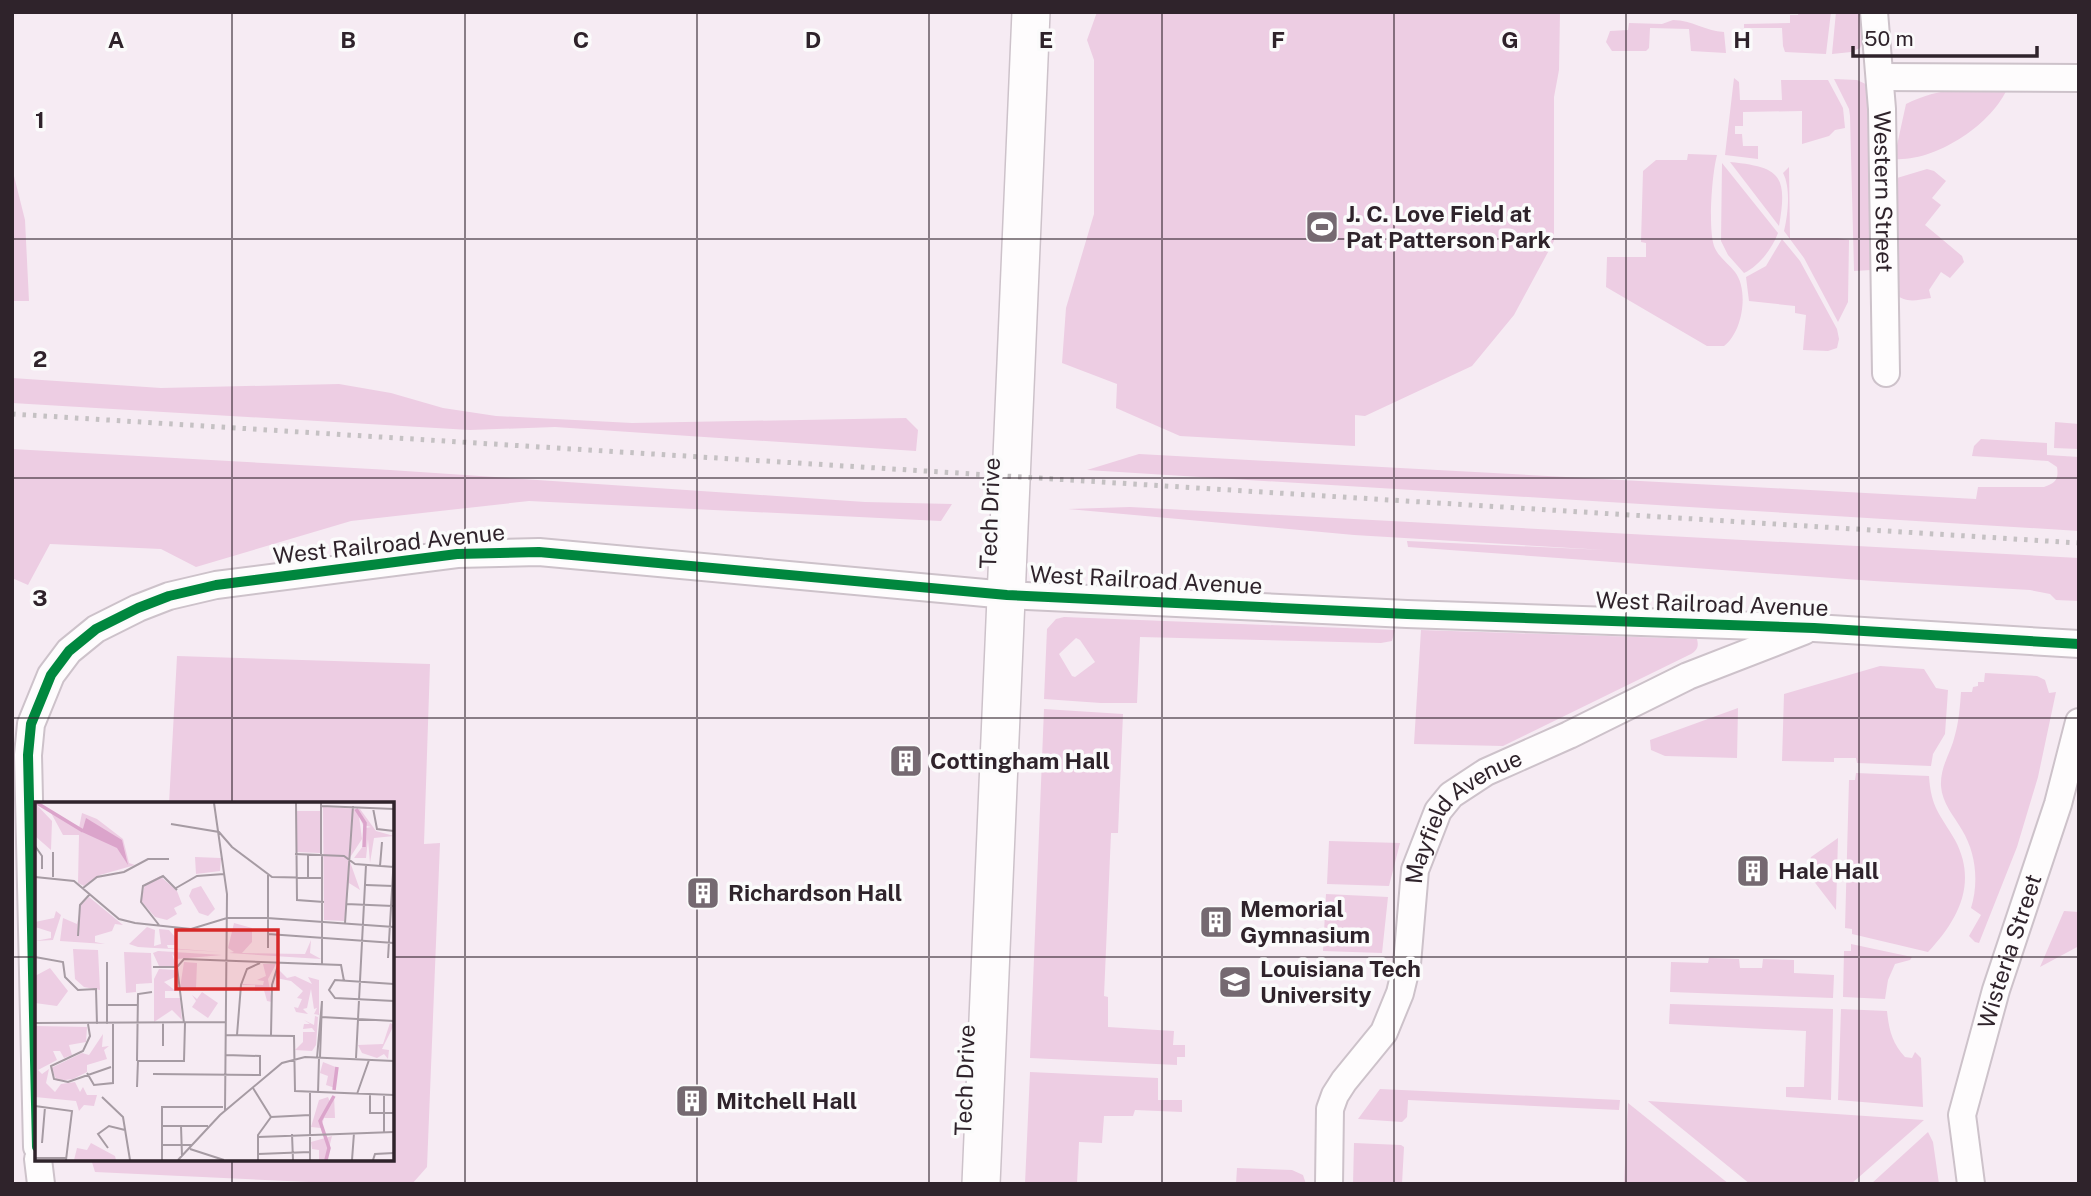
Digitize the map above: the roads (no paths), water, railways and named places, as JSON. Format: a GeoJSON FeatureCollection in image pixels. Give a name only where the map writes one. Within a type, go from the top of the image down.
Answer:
{"type":"FeatureCollection","features":[{"type":"Feature","properties":{"kind":"main road","name":"Tech Drive"},"geometry":{"type":"LineString","coordinates":[[981,1184],[1031,12]]}},
{"type":"Feature","properties":{"kind":"street","name":"Western Street"},"geometry":{"type":"LineString","coordinates":[[1874,12],[1880,77],[1886,373]]}},
{"type":"Feature","properties":{"kind":"street"},"geometry":{"type":"LineString","coordinates":[[1880,77],[2079,78]]}},
{"type":"Feature","properties":{"kind":"street","name":"West Railroad Avenue"},"geometry":{"type":"LineString","coordinates":[[35,1101],[20,755],[51,675],[69,651],[96,629],[169,596],[216,585],[457,554],[539,552],[1007,595],[1407,614],[1814,628],[2079,644]]}},
{"type":"Feature","properties":{"kind":"street","name":"Mayfield Avenue"},"geometry":{"type":"LineString","coordinates":[[1329,1184],[1330,1109],[1344,1081],[1384,1032],[1400,993],[1407,964],[1415,870],[1438,811],[1451,795],[1486,772],[1626,708],[1688,676],[1814,628]]}},
{"type":"Feature","properties":{"kind":"street","name":"Wisteria Street"},"geometry":{"type":"LineString","coordinates":[[1971,1184],[1962,1115],[1996,990],[2058,804],[2079,722]]}},
{"type":"Feature","properties":{"kind":"street"},"geometry":{"type":"LineString","coordinates":[[38,1161],[41,1184]]}},
{"type":"Feature","properties":{"kind":"railway"},"geometry":{"type":"LineString","coordinates":[[12,414],[2079,543]]}},
{"type":"Feature","properties":{"kind":"place","name":"J. C. Love Field at Pat Patterson Park"},"geometry":{"type":"Point","coordinates":[1322,227]}},
{"type":"Feature","properties":{"kind":"place","name":"Cottingham Hall"},"geometry":{"type":"Point","coordinates":[906,761]}},
{"type":"Feature","properties":{"kind":"place","name":"Hale Hall"},"geometry":{"type":"Point","coordinates":[1753,871]}},
{"type":"Feature","properties":{"kind":"place","name":"Richardson Hall"},"geometry":{"type":"Point","coordinates":[703,893]}},
{"type":"Feature","properties":{"kind":"place","name":"Memorial Gymnasium"},"geometry":{"type":"Point","coordinates":[1216,922]}},
{"type":"Feature","properties":{"kind":"place","name":"Louisiana Tech University"},"geometry":{"type":"Point","coordinates":[1235,982]}},
{"type":"Feature","properties":{"kind":"place","name":"Mitchell Hall"},"geometry":{"type":"Point","coordinates":[692,1101]}}]}
